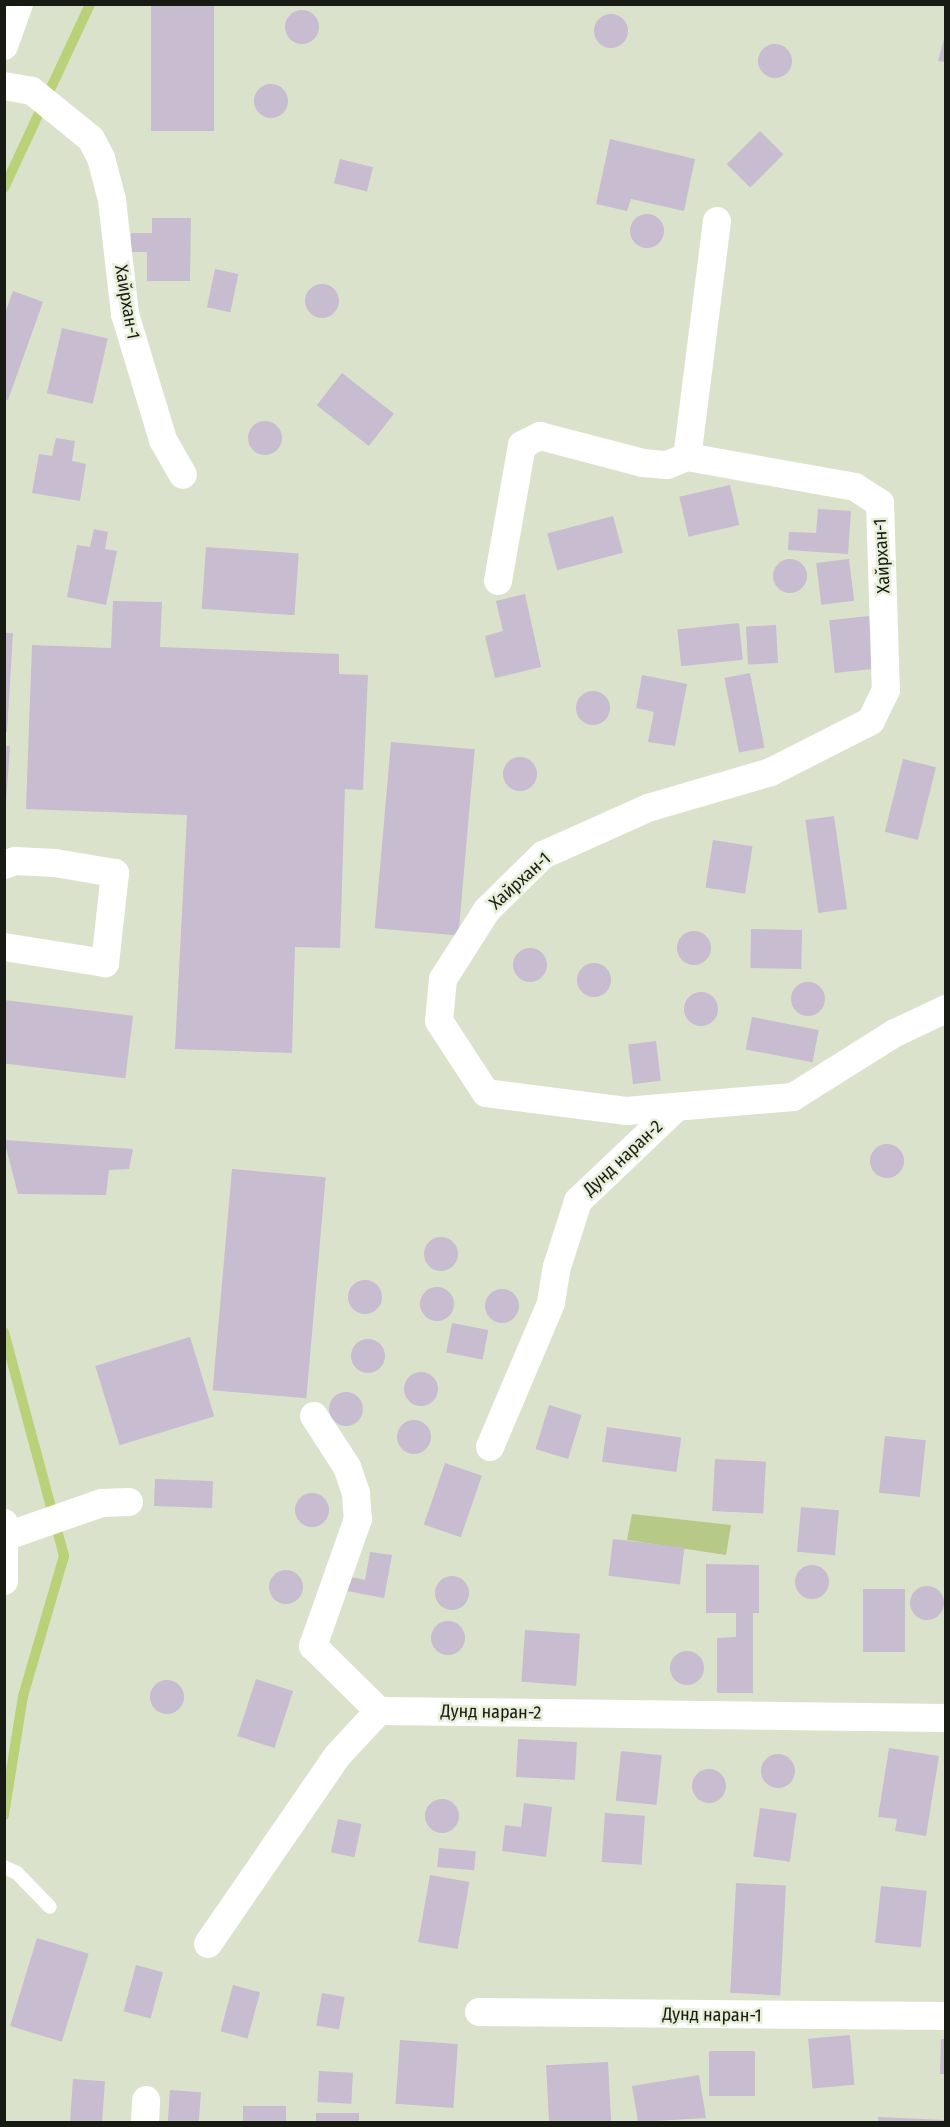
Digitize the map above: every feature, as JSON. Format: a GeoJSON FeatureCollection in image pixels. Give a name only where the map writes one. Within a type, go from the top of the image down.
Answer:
{"type":"FeatureCollection","features":[{"type":"Feature","properties":{"kind":"street"},"geometry":{"type":"LineString","coordinates":[[4,46],[19,4]]}},
{"type":"Feature","properties":{"kind":"street","name":"Хайрхан-1"},"geometry":{"type":"LineString","coordinates":[[18,88],[91,139],[101,158],[112,200],[125,314],[163,440],[183,475]]}},
{"type":"Feature","properties":{"kind":"street"},"geometry":{"type":"LineString","coordinates":[[687,457],[717,221]]}},
{"type":"Feature","properties":{"kind":"street","name":"Хайрхан-1"},"geometry":{"type":"LineString","coordinates":[[498,581],[522,445],[540,436],[643,463],[667,465],[687,457],[855,487],[880,503],[886,690],[871,721],[771,772],[648,808],[543,855],[487,910],[443,979],[439,1020],[486,1093],[626,1111],[793,1098],[895,1034],[945,1009]]}},
{"type":"Feature","properties":{"kind":"street"},"geometry":{"type":"LineString","coordinates":[[4,865],[15,861],[55,863],[115,873],[105,963],[4,947]]}},
{"type":"Feature","properties":{"kind":"street","name":"Дунд наран-2"},"geometry":{"type":"LineString","coordinates":[[490,1448],[551,1303],[557,1267],[578,1201],[676,1108]]}},
{"type":"Feature","properties":{"kind":"street"},"geometry":{"type":"LineString","coordinates":[[208,1944],[338,1755],[379,1711],[313,1646],[358,1519],[356,1493],[348,1467],[314,1416]]}},
{"type":"Feature","properties":{"kind":"street"},"geometry":{"type":"LineString","coordinates":[[4,1581],[6,1529],[116,1502]]}},
{"type":"Feature","properties":{"kind":"street","name":"Дунд наран-2"},"geometry":{"type":"LineString","coordinates":[[379,1711],[945,1718]]}},
{"type":"Feature","properties":{"kind":"street","name":"Дунд наран-1"},"geometry":{"type":"LineString","coordinates":[[479,2012],[945,2016]]}},
{"type":"Feature","properties":{"kind":"lane"},"geometry":{"type":"LineString","coordinates":[[11,1870],[50,1907]]}},
{"type":"Feature","properties":{"kind":"green space"},"geometry":{"type":"Polygon","coordinates":[[[632,1514],[731,1525],[726,1555],[627,1540],[632,1514]]]}},
{"type":"Feature","properties":{"kind":"building"},"geometry":{"type":"Polygon","coordinates":[[[151,4],[214,4],[214,131],[151,131],[151,4]]]}},
{"type":"Feature","properties":{"kind":"building"},"geometry":{"type":"Polygon","coordinates":[[[302,10],[314,15],[319,27],[314,39],[302,44],[290,39],[285,27],[290,15],[302,10]]]}},
{"type":"Feature","properties":{"kind":"building"},"geometry":{"type":"Polygon","coordinates":[[[611,14],[623,19],[628,31],[623,43],[611,48],[599,43],[594,31],[599,19],[611,14]]]}},
{"type":"Feature","properties":{"kind":"building"},"geometry":{"type":"Polygon","coordinates":[[[946,32],[946,62],[938,61],[946,32]]]}},
{"type":"Feature","properties":{"kind":"building"},"geometry":{"type":"Polygon","coordinates":[[[775,44],[787,49],[792,61],[787,73],[775,78],[763,73],[758,61],[763,49],[775,44]]]}},
{"type":"Feature","properties":{"kind":"building"},"geometry":{"type":"Polygon","coordinates":[[[271,84],[283,89],[288,101],[283,113],[271,118],[259,113],[254,101],[259,89],[271,84]]]}},
{"type":"Feature","properties":{"kind":"building"},"geometry":{"type":"Polygon","coordinates":[[[760,131],[783,154],[750,188],[727,164],[760,131]]]}},
{"type":"Feature","properties":{"kind":"building"},"geometry":{"type":"Polygon","coordinates":[[[610,139],[695,159],[684,211],[631,199],[627,211],[596,204],[610,139]]]}},
{"type":"Feature","properties":{"kind":"building"},"geometry":{"type":"Polygon","coordinates":[[[340,159],[373,167],[367,191],[334,183],[340,159]]]}},
{"type":"Feature","properties":{"kind":"building"},"geometry":{"type":"Polygon","coordinates":[[[647,214],[659,219],[664,231],[659,243],[647,248],[635,243],[630,231],[635,219],[647,214]]]}},
{"type":"Feature","properties":{"kind":"building"},"geometry":{"type":"Polygon","coordinates":[[[152,218],[191,218],[190,281],[147,281],[147,252],[130,252],[131,233],[152,233],[152,218]]]}},
{"type":"Feature","properties":{"kind":"building"},"geometry":{"type":"Polygon","coordinates":[[[215,269],[238,274],[230,312],[207,307],[215,269]]]}},
{"type":"Feature","properties":{"kind":"building"},"geometry":{"type":"Polygon","coordinates":[[[322,284],[334,289],[339,301],[334,313],[322,318],[310,313],[305,301],[310,289],[322,284]]]}},
{"type":"Feature","properties":{"kind":"building"},"geometry":{"type":"Polygon","coordinates":[[[13,291],[43,302],[8,400],[4,399],[4,316],[13,291]]]}},
{"type":"Feature","properties":{"kind":"building"},"geometry":{"type":"Polygon","coordinates":[[[62,328],[108,339],[93,404],[47,393],[62,328]]]}},
{"type":"Feature","properties":{"kind":"building"},"geometry":{"type":"Polygon","coordinates":[[[342,373],[394,414],[369,446],[317,405],[342,373]]]}},
{"type":"Feature","properties":{"kind":"building"},"geometry":{"type":"Polygon","coordinates":[[[265,421],[277,426],[282,438],[277,450],[265,455],[253,450],[248,438],[253,426],[265,421]]]}},
{"type":"Feature","properties":{"kind":"building"},"geometry":{"type":"Polygon","coordinates":[[[56,438],[75,441],[72,461],[86,464],[80,501],[32,493],[39,454],[52,456],[56,438]]]}},
{"type":"Feature","properties":{"kind":"building"},"geometry":{"type":"Polygon","coordinates":[[[730,485],[739,525],[689,537],[679,497],[730,485]]]}},
{"type":"Feature","properties":{"kind":"building"},"geometry":{"type":"Polygon","coordinates":[[[818,509],[851,511],[848,554],[788,550],[789,532],[816,533],[818,509]]]}},
{"type":"Feature","properties":{"kind":"building"},"geometry":{"type":"Polygon","coordinates":[[[613,516],[623,553],[557,570],[547,534],[613,516]]]}},
{"type":"Feature","properties":{"kind":"building"},"geometry":{"type":"Polygon","coordinates":[[[94,529],[108,532],[105,549],[117,551],[106,605],[67,597],[77,545],[90,547],[94,529]]]}},
{"type":"Feature","properties":{"kind":"building"},"geometry":{"type":"Polygon","coordinates":[[[206,547],[299,553],[294,615],[202,609],[206,547]]]}},
{"type":"Feature","properties":{"kind":"building"},"geometry":{"type":"Polygon","coordinates":[[[790,559],[802,564],[807,576],[802,588],[790,593],[778,588],[773,576],[778,564],[790,559]]]}},
{"type":"Feature","properties":{"kind":"building"},"geometry":{"type":"Polygon","coordinates":[[[849,559],[854,601],[821,605],[816,563],[849,559]]]}},
{"type":"Feature","properties":{"kind":"building"},"geometry":{"type":"Polygon","coordinates":[[[525,594],[541,667],[495,678],[485,636],[503,631],[496,601],[525,594]]]}},
{"type":"Feature","properties":{"kind":"building"},"geometry":{"type":"Polygon","coordinates":[[[113,601],[162,602],[160,647],[339,654],[339,674],[368,675],[363,790],[345,789],[340,948],[295,947],[292,1053],[175,1049],[187,815],[26,809],[32,645],[111,648],[113,601]]]}},
{"type":"Feature","properties":{"kind":"building"},"geometry":{"type":"Polygon","coordinates":[[[869,616],[875,669],[835,673],[829,620],[869,616]]]}},
{"type":"Feature","properties":{"kind":"building"},"geometry":{"type":"Polygon","coordinates":[[[739,623],[743,660],[681,666],[677,629],[739,623]]]}},
{"type":"Feature","properties":{"kind":"building"},"geometry":{"type":"Polygon","coordinates":[[[776,625],[778,663],[748,665],[746,627],[776,625]]]}},
{"type":"Feature","properties":{"kind":"building"},"geometry":{"type":"Polygon","coordinates":[[[4,633],[13,633],[7,732],[4,732],[4,633]]]}},
{"type":"Feature","properties":{"kind":"building"},"geometry":{"type":"Polygon","coordinates":[[[750,673],[765,748],[739,753],[724,678],[750,673]]]}},
{"type":"Feature","properties":{"kind":"building"},"geometry":{"type":"Polygon","coordinates":[[[642,675],[687,684],[675,746],[648,742],[654,712],[636,708],[642,675]]]}},
{"type":"Feature","properties":{"kind":"building"},"geometry":{"type":"Polygon","coordinates":[[[593,691],[605,696],[610,708],[605,720],[593,725],[581,720],[576,708],[581,696],[593,691]]]}},
{"type":"Feature","properties":{"kind":"building"},"geometry":{"type":"Polygon","coordinates":[[[391,742],[475,749],[458,936],[375,928],[391,742]]]}},
{"type":"Feature","properties":{"kind":"building"},"geometry":{"type":"Polygon","coordinates":[[[4,746],[10,746],[6,804],[4,804],[4,746]]]}},
{"type":"Feature","properties":{"kind":"building"},"geometry":{"type":"Polygon","coordinates":[[[520,757],[532,762],[537,774],[532,786],[520,791],[508,786],[503,774],[508,762],[520,757]]]}},
{"type":"Feature","properties":{"kind":"building"},"geometry":{"type":"Polygon","coordinates":[[[903,759],[936,767],[918,840],[885,832],[903,759]]]}},
{"type":"Feature","properties":{"kind":"building"},"geometry":{"type":"Polygon","coordinates":[[[834,816],[847,909],[818,913],[805,820],[834,816]]]}},
{"type":"Feature","properties":{"kind":"building"},"geometry":{"type":"Polygon","coordinates":[[[713,840],[753,846],[745,894],[705,887],[713,840]]]}},
{"type":"Feature","properties":{"kind":"building"},"geometry":{"type":"Polygon","coordinates":[[[751,929],[802,930],[801,969],[750,968],[751,929]]]}},
{"type":"Feature","properties":{"kind":"building"},"geometry":{"type":"Polygon","coordinates":[[[694,931],[706,936],[711,948],[706,960],[694,965],[682,960],[677,948],[682,936],[694,931]]]}},
{"type":"Feature","properties":{"kind":"building"},"geometry":{"type":"Polygon","coordinates":[[[530,948],[542,953],[547,965],[542,977],[530,982],[518,977],[513,965],[518,953],[530,948]]]}},
{"type":"Feature","properties":{"kind":"building"},"geometry":{"type":"Polygon","coordinates":[[[594,963],[606,968],[611,980],[606,992],[594,997],[582,992],[577,980],[582,968],[594,963]]]}},
{"type":"Feature","properties":{"kind":"building"},"geometry":{"type":"Polygon","coordinates":[[[808,982],[820,987],[825,999],[820,1011],[808,1016],[796,1011],[791,999],[796,987],[808,982]]]}},
{"type":"Feature","properties":{"kind":"building"},"geometry":{"type":"Polygon","coordinates":[[[701,992],[713,997],[718,1009],[713,1021],[701,1026],[689,1021],[684,1009],[689,997],[701,992]]]}},
{"type":"Feature","properties":{"kind":"building"},"geometry":{"type":"Polygon","coordinates":[[[4,1000],[133,1016],[125,1078],[4,1063],[4,1000]]]}},
{"type":"Feature","properties":{"kind":"building"},"geometry":{"type":"Polygon","coordinates":[[[752,1017],[819,1030],[812,1062],[746,1049],[752,1017]]]}},
{"type":"Feature","properties":{"kind":"building"},"geometry":{"type":"Polygon","coordinates":[[[656,1041],[661,1081],[633,1084],[628,1044],[656,1041]]]}},
{"type":"Feature","properties":{"kind":"building"},"geometry":{"type":"Polygon","coordinates":[[[4,1140],[133,1149],[129,1169],[109,1170],[106,1195],[18,1194],[4,1140]]]}},
{"type":"Feature","properties":{"kind":"building"},"geometry":{"type":"Polygon","coordinates":[[[887,1144],[899,1149],[904,1161],[899,1173],[887,1178],[875,1173],[870,1161],[875,1149],[887,1144]]]}},
{"type":"Feature","properties":{"kind":"building"},"geometry":{"type":"Polygon","coordinates":[[[232,1169],[326,1177],[306,1398],[213,1390],[232,1169]]]}},
{"type":"Feature","properties":{"kind":"building"},"geometry":{"type":"Polygon","coordinates":[[[441,1237],[453,1242],[458,1254],[453,1266],[441,1271],[429,1266],[424,1254],[429,1242],[441,1237]]]}},
{"type":"Feature","properties":{"kind":"building"},"geometry":{"type":"Polygon","coordinates":[[[365,1280],[377,1285],[382,1297],[377,1309],[365,1314],[353,1309],[348,1297],[353,1285],[365,1280]]]}},
{"type":"Feature","properties":{"kind":"building"},"geometry":{"type":"Polygon","coordinates":[[[437,1287],[449,1292],[454,1304],[449,1316],[437,1321],[425,1316],[420,1304],[425,1292],[437,1287]]]}},
{"type":"Feature","properties":{"kind":"building"},"geometry":{"type":"Polygon","coordinates":[[[502,1289],[514,1294],[519,1306],[514,1318],[502,1323],[490,1318],[485,1306],[490,1294],[502,1289]]]}},
{"type":"Feature","properties":{"kind":"building"},"geometry":{"type":"Polygon","coordinates":[[[452,1323],[488,1330],[483,1360],[446,1352],[452,1323]]]}},
{"type":"Feature","properties":{"kind":"building"},"geometry":{"type":"Polygon","coordinates":[[[190,1337],[214,1416],[120,1445],[95,1366],[190,1337]]]}},
{"type":"Feature","properties":{"kind":"building"},"geometry":{"type":"Polygon","coordinates":[[[368,1339],[380,1344],[385,1356],[380,1368],[368,1373],[356,1368],[351,1356],[356,1344],[368,1339]]]}},
{"type":"Feature","properties":{"kind":"building"},"geometry":{"type":"Polygon","coordinates":[[[421,1372],[433,1377],[438,1389],[433,1401],[421,1406],[409,1401],[404,1389],[409,1377],[421,1372]]]}},
{"type":"Feature","properties":{"kind":"building"},"geometry":{"type":"Polygon","coordinates":[[[346,1392],[358,1397],[363,1409],[358,1421],[346,1426],[334,1421],[329,1409],[334,1397],[346,1392]]]}},
{"type":"Feature","properties":{"kind":"building"},"geometry":{"type":"Polygon","coordinates":[[[549,1405],[582,1415],[568,1459],[536,1449],[549,1405]]]}},
{"type":"Feature","properties":{"kind":"building"},"geometry":{"type":"Polygon","coordinates":[[[414,1420],[426,1425],[431,1437],[426,1449],[414,1454],[402,1449],[397,1437],[402,1425],[414,1420]]]}},
{"type":"Feature","properties":{"kind":"building"},"geometry":{"type":"Polygon","coordinates":[[[607,1427],[681,1437],[676,1472],[602,1462],[607,1427]]]}},
{"type":"Feature","properties":{"kind":"building"},"geometry":{"type":"Polygon","coordinates":[[[885,1436],[926,1440],[920,1497],[879,1493],[885,1436]]]}},
{"type":"Feature","properties":{"kind":"building"},"geometry":{"type":"Polygon","coordinates":[[[715,1459],[766,1462],[763,1514],[712,1511],[715,1459]]]}},
{"type":"Feature","properties":{"kind":"building"},"geometry":{"type":"Polygon","coordinates":[[[445,1463],[482,1476],[461,1537],[424,1524],[445,1463]]]}},
{"type":"Feature","properties":{"kind":"building"},"geometry":{"type":"Polygon","coordinates":[[[155,1479],[213,1481],[212,1508],[154,1506],[155,1479]]]}},
{"type":"Feature","properties":{"kind":"building"},"geometry":{"type":"Polygon","coordinates":[[[312,1493],[324,1498],[329,1510],[324,1522],[312,1527],[300,1522],[295,1510],[300,1498],[312,1493]]]}},
{"type":"Feature","properties":{"kind":"building"},"geometry":{"type":"Polygon","coordinates":[[[801,1507],[839,1510],[835,1555],[797,1552],[801,1507]]]}},
{"type":"Feature","properties":{"kind":"building"},"geometry":{"type":"Polygon","coordinates":[[[613,1539],[684,1548],[680,1584],[608,1576],[613,1539]]]}},
{"type":"Feature","properties":{"kind":"building"},"geometry":{"type":"Polygon","coordinates":[[[370,1552],[392,1555],[384,1598],[347,1591],[350,1577],[365,1580],[370,1552]]]}},
{"type":"Feature","properties":{"kind":"building"},"geometry":{"type":"Polygon","coordinates":[[[706,1564],[759,1565],[759,1613],[753,1613],[753,1693],[717,1693],[717,1638],[736,1637],[736,1613],[706,1613],[706,1564]]]}},
{"type":"Feature","properties":{"kind":"building"},"geometry":{"type":"Polygon","coordinates":[[[812,1565],[824,1570],[829,1582],[824,1594],[812,1599],[800,1594],[795,1582],[800,1570],[812,1565]]]}},
{"type":"Feature","properties":{"kind":"building"},"geometry":{"type":"Polygon","coordinates":[[[286,1570],[298,1575],[303,1587],[298,1599],[286,1604],[274,1599],[269,1587],[274,1575],[286,1570]]]}},
{"type":"Feature","properties":{"kind":"building"},"geometry":{"type":"Polygon","coordinates":[[[452,1576],[464,1581],[469,1593],[464,1605],[452,1610],[440,1605],[435,1593],[440,1581],[452,1576]]]}},
{"type":"Feature","properties":{"kind":"building"},"geometry":{"type":"Polygon","coordinates":[[[927,1586],[939,1591],[944,1603],[939,1615],[927,1620],[915,1615],[910,1603],[915,1591],[927,1586]]]}},
{"type":"Feature","properties":{"kind":"building"},"geometry":{"type":"Polygon","coordinates":[[[863,1589],[905,1589],[905,1652],[863,1652],[863,1589]]]}},
{"type":"Feature","properties":{"kind":"building"},"geometry":{"type":"Polygon","coordinates":[[[448,1621],[460,1626],[465,1638],[460,1650],[448,1655],[436,1650],[431,1638],[436,1626],[448,1621]]]}},
{"type":"Feature","properties":{"kind":"building"},"geometry":{"type":"Polygon","coordinates":[[[525,1630],[580,1634],[576,1686],[521,1682],[525,1630]]]}},
{"type":"Feature","properties":{"kind":"building"},"geometry":{"type":"Polygon","coordinates":[[[687,1651],[699,1656],[704,1668],[699,1680],[687,1685],[675,1680],[670,1668],[675,1656],[687,1651]]]}},
{"type":"Feature","properties":{"kind":"building"},"geometry":{"type":"Polygon","coordinates":[[[256,1679],[293,1691],[275,1748],[237,1736],[256,1679]]]}},
{"type":"Feature","properties":{"kind":"building"},"geometry":{"type":"Polygon","coordinates":[[[167,1680],[179,1685],[184,1697],[179,1709],[167,1714],[155,1709],[150,1697],[155,1685],[167,1680]]]}},
{"type":"Feature","properties":{"kind":"building"},"geometry":{"type":"Polygon","coordinates":[[[518,1739],[577,1742],[575,1780],[516,1777],[518,1739]]]}},
{"type":"Feature","properties":{"kind":"building"},"geometry":{"type":"Polygon","coordinates":[[[889,1748],[939,1756],[926,1836],[895,1831],[897,1819],[878,1817],[889,1748]]]}},
{"type":"Feature","properties":{"kind":"building"},"geometry":{"type":"Polygon","coordinates":[[[621,1751],[662,1755],[657,1805],[616,1801],[621,1751]]]}},
{"type":"Feature","properties":{"kind":"building"},"geometry":{"type":"Polygon","coordinates":[[[778,1754],[790,1759],[795,1771],[790,1783],[778,1788],[766,1783],[761,1771],[766,1759],[778,1754]]]}},
{"type":"Feature","properties":{"kind":"building"},"geometry":{"type":"Polygon","coordinates":[[[709,1769],[721,1774],[726,1786],[721,1798],[709,1803],[697,1798],[692,1786],[697,1774],[709,1769]]]}},
{"type":"Feature","properties":{"kind":"building"},"geometry":{"type":"Polygon","coordinates":[[[442,1799],[454,1804],[459,1816],[454,1828],[442,1833],[430,1828],[425,1816],[430,1804],[442,1799]]]}},
{"type":"Feature","properties":{"kind":"building"},"geometry":{"type":"Polygon","coordinates":[[[524,1803],[552,1807],[546,1857],[502,1851],[505,1825],[521,1827],[524,1803]]]}},
{"type":"Feature","properties":{"kind":"building"},"geometry":{"type":"Polygon","coordinates":[[[760,1808],[797,1813],[790,1862],[753,1857],[760,1808]]]}},
{"type":"Feature","properties":{"kind":"building"},"geometry":{"type":"Polygon","coordinates":[[[605,1813],[645,1816],[641,1865],[602,1862],[605,1813]]]}},
{"type":"Feature","properties":{"kind":"building"},"geometry":{"type":"Polygon","coordinates":[[[338,1819],[361,1824],[354,1857],[331,1852],[338,1819]]]}},
{"type":"Feature","properties":{"kind":"building"},"geometry":{"type":"Polygon","coordinates":[[[439,1848],[476,1851],[474,1870],[437,1867],[439,1848]]]}},
{"type":"Feature","properties":{"kind":"building"},"geometry":{"type":"Polygon","coordinates":[[[430,1875],[469,1882],[458,1949],[418,1942],[430,1875]]]}},
{"type":"Feature","properties":{"kind":"building"},"geometry":{"type":"Polygon","coordinates":[[[736,1883],[786,1886],[780,1995],[730,1993],[736,1883]]]}},
{"type":"Feature","properties":{"kind":"building"},"geometry":{"type":"Polygon","coordinates":[[[881,1886],[927,1891],[921,1947],[875,1943],[881,1886]]]}},
{"type":"Feature","properties":{"kind":"building"},"geometry":{"type":"Polygon","coordinates":[[[37,1938],[89,1954],[62,2042],[10,2026],[37,1938]]]}},
{"type":"Feature","properties":{"kind":"building"},"geometry":{"type":"Polygon","coordinates":[[[136,1965],[163,1972],[151,2019],[124,2011],[136,1965]]]}},
{"type":"Feature","properties":{"kind":"building"},"geometry":{"type":"Polygon","coordinates":[[[233,1985],[260,1992],[248,2039],[221,2031],[233,1985]]]}},
{"type":"Feature","properties":{"kind":"building"},"geometry":{"type":"Polygon","coordinates":[[[322,1993],[345,1997],[339,2029],[316,2025],[322,1993]]]}},
{"type":"Feature","properties":{"kind":"building"},"geometry":{"type":"Polygon","coordinates":[[[850,2035],[854,2085],[813,2088],[808,2039],[850,2035]]]}},
{"type":"Feature","properties":{"kind":"building"},"geometry":{"type":"Polygon","coordinates":[[[941,2039],[946,2039],[946,2074],[940,2074],[941,2039]]]}},
{"type":"Feature","properties":{"kind":"building"},"geometry":{"type":"Polygon","coordinates":[[[400,2040],[458,2044],[453,2108],[396,2104],[400,2040]]]}},
{"type":"Feature","properties":{"kind":"building"},"geometry":{"type":"Polygon","coordinates":[[[709,2051],[755,2051],[755,2096],[709,2096],[709,2051]]]}},
{"type":"Feature","properties":{"kind":"building"},"geometry":{"type":"Polygon","coordinates":[[[608,2062],[611,2122],[549,2122],[546,2065],[608,2062]]]}},
{"type":"Feature","properties":{"kind":"building"},"geometry":{"type":"Polygon","coordinates":[[[319,2071],[353,2073],[351,2104],[317,2102],[319,2071]]]}},
{"type":"Feature","properties":{"kind":"building"},"geometry":{"type":"Polygon","coordinates":[[[699,2075],[706,2118],[638,2122],[632,2086],[699,2075]]]}},
{"type":"Feature","properties":{"kind":"building"},"geometry":{"type":"Polygon","coordinates":[[[73,2079],[105,2081],[102,2122],[70,2122],[73,2079]]]}},
{"type":"Feature","properties":{"kind":"building"},"geometry":{"type":"Polygon","coordinates":[[[170,2090],[201,2092],[199,2122],[168,2122],[170,2090]]]}},
{"type":"Feature","properties":{"kind":"building"},"geometry":{"type":"Polygon","coordinates":[[[243,2106],[286,2106],[286,2122],[243,2122],[243,2106]]]}},
{"type":"Feature","properties":{"kind":"building"},"geometry":{"type":"Polygon","coordinates":[[[316,2113],[359,2113],[359,2122],[316,2122],[316,2113]]]}},
{"type":"Feature","properties":{"kind":"building"},"geometry":{"type":"Polygon","coordinates":[[[878,2117],[946,2120],[946,2122],[878,2122],[878,2117]]]}},
{"type":"Feature","properties":{"kind":"waterway"},"geometry":{"type":"LineString","coordinates":[[4,188],[90,4]]}},
{"type":"Feature","properties":{"kind":"waterway"},"geometry":{"type":"LineString","coordinates":[[4,1332],[64,1556],[23,1696],[4,1815]]}}]}
